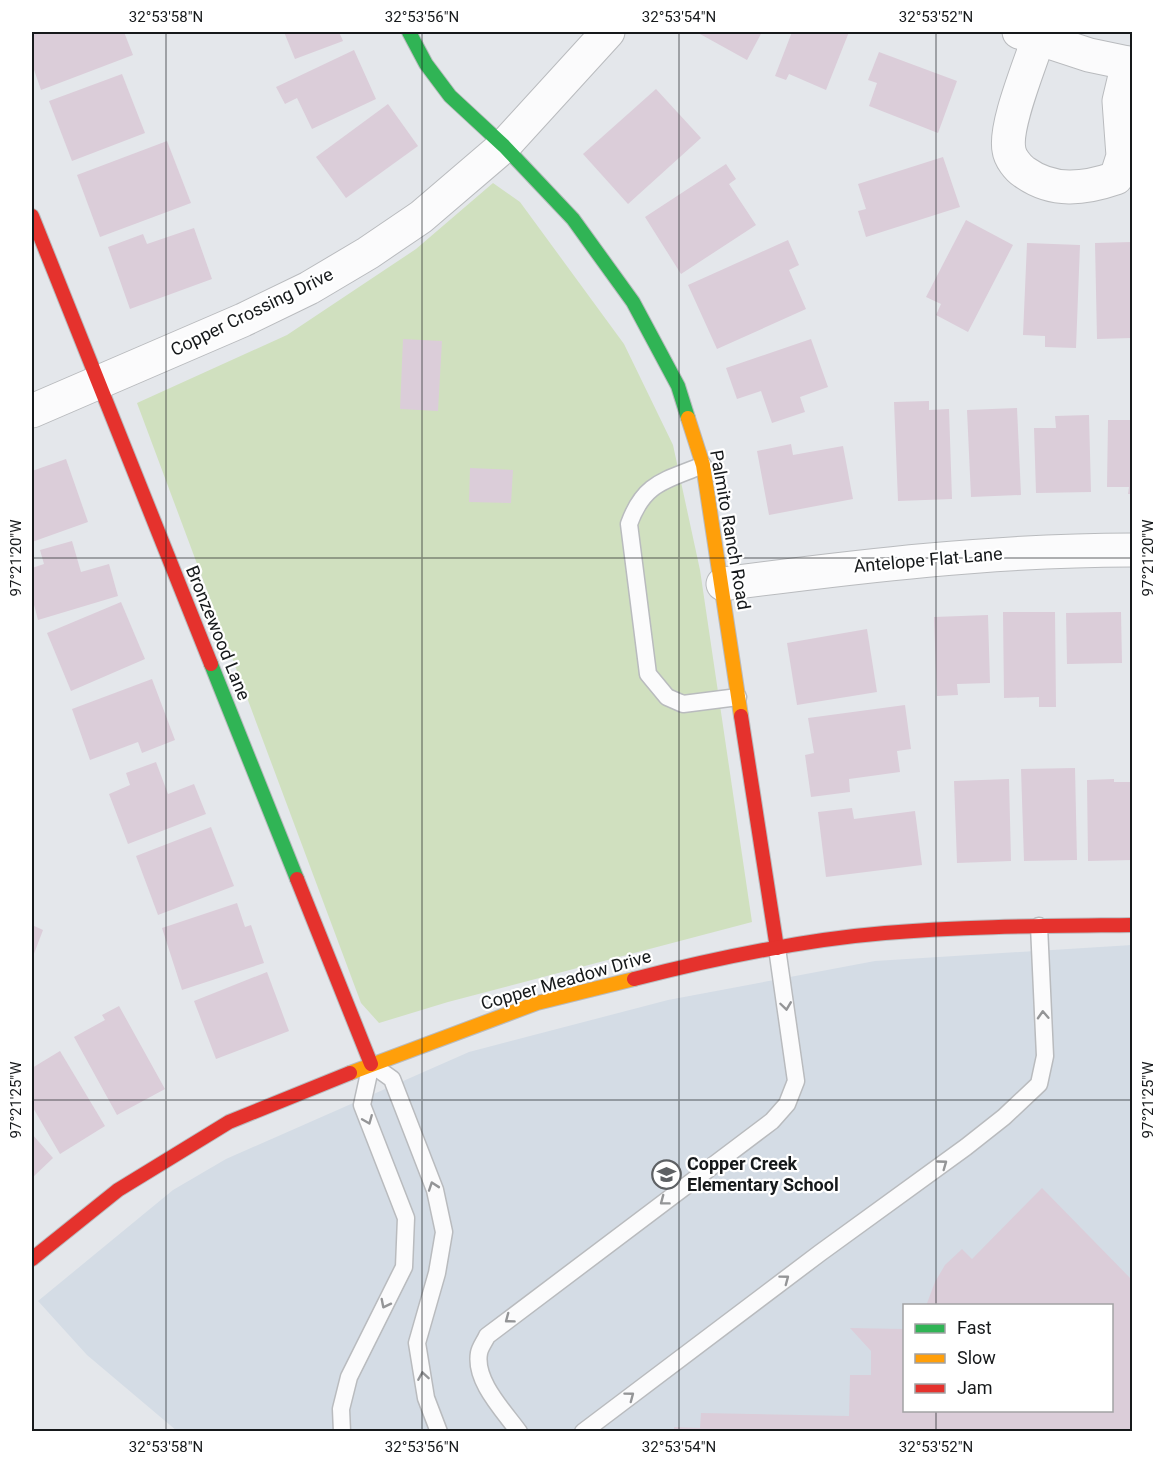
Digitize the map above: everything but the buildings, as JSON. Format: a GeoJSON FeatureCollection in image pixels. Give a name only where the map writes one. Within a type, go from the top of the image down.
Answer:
{"type":"FeatureCollection","features":[{"type":"Feature","properties":{"kind":"street","name":"Palmito Ranch Road"},"geometry":{"type":"LineString","coordinates":[[409,32],[426,64],[450,96],[504,146],[573,219],[633,302],[678,386],[703,465],[777,948]]}},
{"type":"Feature","properties":{"kind":"street","name":"Copper Crossing Drive"},"geometry":{"type":"LineString","coordinates":[[32,411],[243,320],[309,288],[421,217],[504,146],[608,32]]}},
{"type":"Feature","properties":{"kind":"street"},"geometry":{"type":"LineString","coordinates":[[1029,35],[1130,63],[1119,101],[1123,156],[1116,178],[1092,186],[1055,187],[1036,181],[1018,168],[1008,150],[1010,125],[1029,35]]}},
{"type":"Feature","properties":{"kind":"street","name":"Bronzewood Lane"},"geometry":{"type":"LineString","coordinates":[[32,216],[371,1064]]}},
{"type":"Feature","properties":{"kind":"street","name":"Antelope Flat Lane"},"geometry":{"type":"LineString","coordinates":[[723,584],[966,555],[1047,550],[1132,550]]}},
{"type":"Feature","properties":{"kind":"street","name":"Copper Meadow Drive"},"geometry":{"type":"LineString","coordinates":[[32,1259],[68,1227],[118,1190],[229,1122],[371,1064],[537,1003],[680,967],[777,948],[883,933],[1039,926],[1132,925]]}},
{"type":"Feature","properties":{"kind":"lane"},"geometry":{"type":"LineString","coordinates":[[703,465],[646,491],[636,506],[629,524],[648,674],[667,697],[683,704],[738,697]]}},
{"type":"Feature","properties":{"kind":"lane"},"geometry":{"type":"LineString","coordinates":[[583,1431],[820,1253],[966,1148],[1004,1118],[1039,1084],[1046,1056],[1039,926]]}},
{"type":"Feature","properties":{"kind":"lane"},"geometry":{"type":"LineString","coordinates":[[519,1431],[489,1390],[480,1368],[479,1352],[487,1336],[772,1120],[787,1104],[796,1081],[777,948]]}},
{"type":"Feature","properties":{"kind":"lane"},"geometry":{"type":"LineString","coordinates":[[342,1431],[341,1409],[349,1377],[404,1267],[406,1218],[362,1105],[371,1064],[392,1079],[435,1190],[444,1232],[437,1273],[417,1343],[426,1398],[439,1431]]}},
{"type":"Feature","properties":{"kind":"shaded area","name":"Copper Creek Elementary School"},"geometry":{"type":"Polygon","coordinates":[[[1132,945],[1132,1431],[177,1431],[87,1355],[38,1301],[173,1190],[226,1159],[469,1052],[668,1000],[875,961],[1132,945]]]}},
{"type":"Feature","properties":{"kind":"green space"},"geometry":{"type":"Polygon","coordinates":[[[493,183],[520,202],[624,344],[673,445],[700,570],[752,922],[448,1002],[379,1023],[361,1003],[137,403],[287,335],[416,249],[493,183]]]}},
{"type":"Feature","properties":{"kind":"traffic: fast"},"geometry":{"type":"LineString","coordinates":[[409,32],[426,64],[450,96],[504,146],[573,219],[633,302],[678,386],[688,418]]}},
{"type":"Feature","properties":{"kind":"traffic: fast"},"geometry":{"type":"LineString","coordinates":[[211,664],[297,879]]}},
{"type":"Feature","properties":{"kind":"traffic: slow"},"geometry":{"type":"LineString","coordinates":[[688,418],[703,465],[741,716]]}},
{"type":"Feature","properties":{"kind":"traffic: slow"},"geometry":{"type":"LineString","coordinates":[[350,1073],[537,1003],[634,979]]}},
{"type":"Feature","properties":{"kind":"traffic: jam"},"geometry":{"type":"LineString","coordinates":[[32,216],[211,664]]}},
{"type":"Feature","properties":{"kind":"traffic: jam"},"geometry":{"type":"LineString","coordinates":[[741,716],[777,948]]}},
{"type":"Feature","properties":{"kind":"traffic: jam"},"geometry":{"type":"LineString","coordinates":[[297,879],[371,1064]]}},
{"type":"Feature","properties":{"kind":"traffic: jam"},"geometry":{"type":"LineString","coordinates":[[634,979],[759,951],[853,936],[978,928],[1132,925]]}},
{"type":"Feature","properties":{"kind":"traffic: jam"},"geometry":{"type":"LineString","coordinates":[[32,1259],[118,1190],[229,1122],[350,1073]]}},
{"type":"Feature","properties":{"kind":"place","name":"Copper Creek Elementary School"},"geometry":{"type":"Point","coordinates":[666,1174]}}]}
